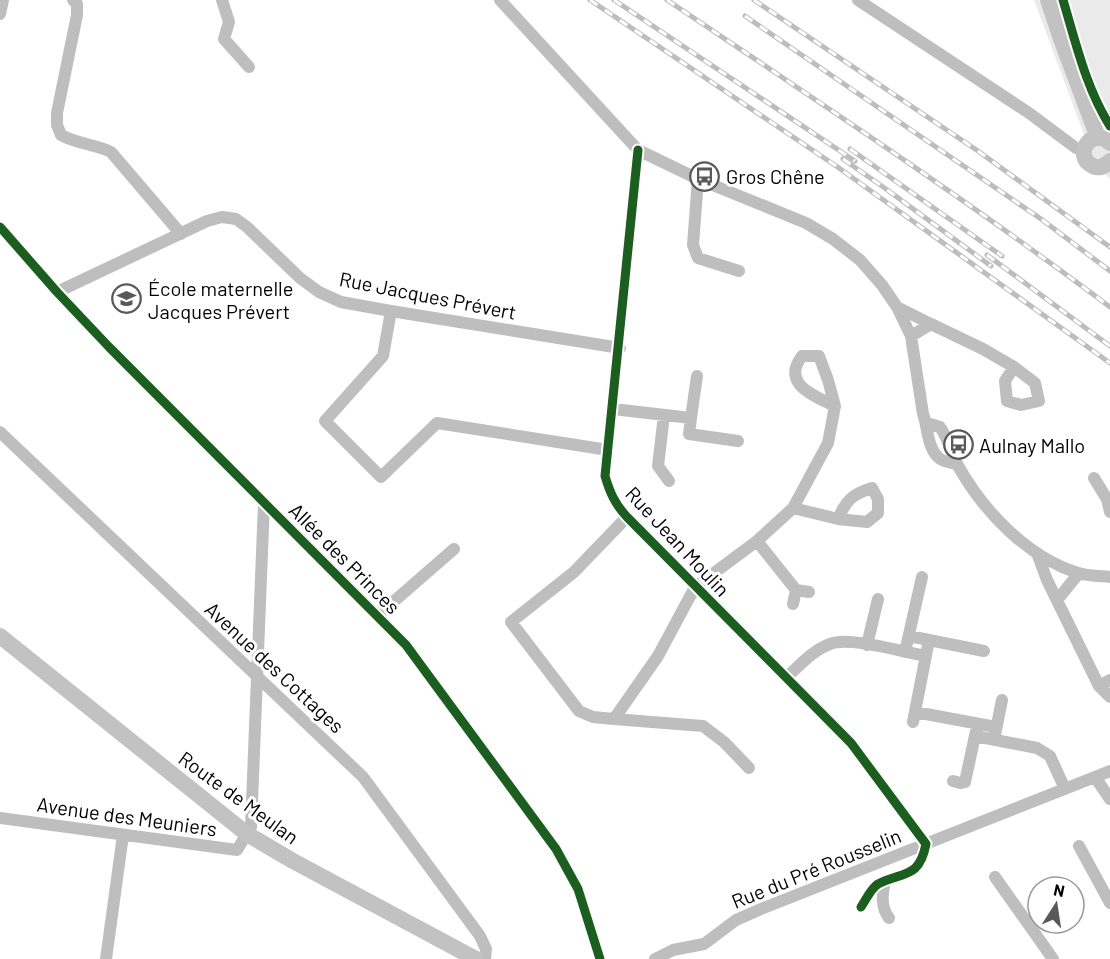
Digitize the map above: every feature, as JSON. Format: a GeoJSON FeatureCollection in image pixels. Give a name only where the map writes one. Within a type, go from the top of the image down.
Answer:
{"type":"FeatureCollection","features":[{"type":"Feature","properties":{"kind":"main road"},"geometry":{"type":"LineString","coordinates":[[1048,0],[1071,69],[1104,140],[1089,141],[1084,150],[1085,159],[1091,165],[1100,167],[1109,164]]}},
{"type":"Feature","properties":{"kind":"main road","name":"Route de Meulan"},"geometry":{"type":"LineString","coordinates":[[0,636],[281,863],[460,959]]}},
{"type":"Feature","properties":{"kind":"main road","name":"Route de Meulan"},"geometry":{"type":"LineString","coordinates":[[0,646],[206,812],[246,837],[476,959]]}},
{"type":"Feature","properties":{"kind":"street"},"geometry":{"type":"LineString","coordinates":[[0,14],[3,0]]}},
{"type":"Feature","properties":{"kind":"street"},"geometry":{"type":"LineString","coordinates":[[73,0],[77,4],[77,15],[57,113],[57,125],[61,135],[72,142],[111,152],[181,234]]}},
{"type":"Feature","properties":{"kind":"street"},"geometry":{"type":"LineString","coordinates":[[222,0],[229,22],[224,39],[249,67]]}},
{"type":"Feature","properties":{"kind":"street"},"geometry":{"type":"LineString","coordinates":[[500,0],[638,150],[806,223],[833,239],[860,260],[882,285],[897,307],[911,336],[923,414],[927,423],[940,427],[957,464],[996,517],[1026,546],[1037,553],[1079,573],[1110,577]]}},
{"type":"Feature","properties":{"kind":"street"},"geometry":{"type":"LineString","coordinates":[[858,0],[1029,113],[1076,148],[1084,150]]}},
{"type":"Feature","properties":{"kind":"street","name":"Rue Jean Moulin"},"geometry":{"type":"LineString","coordinates":[[638,150],[620,348],[605,476],[609,490],[615,504],[627,517],[851,743],[926,844]]}},
{"type":"Feature","properties":{"kind":"street"},"geometry":{"type":"LineString","coordinates":[[698,178],[693,245],[698,258],[739,271]]}},
{"type":"Feature","properties":{"kind":"street","name":"Rue Jacques Prévert"},"geometry":{"type":"LineString","coordinates":[[57,292],[222,217],[236,219],[300,279],[319,292],[341,302],[620,348]]}},
{"type":"Feature","properties":{"kind":"street","name":"Allée des Princes"},"geometry":{"type":"LineString","coordinates":[[0,227],[57,292],[406,645],[556,849],[578,889],[600,959]]}},
{"type":"Feature","properties":{"kind":"street"},"geometry":{"type":"LineString","coordinates":[[897,307],[983,349],[1014,367]]}},
{"type":"Feature","properties":{"kind":"street"},"geometry":{"type":"LineString","coordinates":[[391,311],[383,356],[325,421],[381,477],[437,423],[608,450]]}},
{"type":"Feature","properties":{"kind":"street"},"geometry":{"type":"LineString","coordinates":[[911,336],[932,324]]}},
{"type":"Feature","properties":{"kind":"street"},"geometry":{"type":"LineString","coordinates":[[697,376],[688,434],[738,441]]}},
{"type":"Feature","properties":{"kind":"street"},"geometry":{"type":"LineString","coordinates":[[614,718],[658,656],[695,586],[757,541],[793,508],[828,443],[835,406]]}},
{"type":"Feature","properties":{"kind":"street"},"geometry":{"type":"LineString","coordinates":[[613,409],[690,418]]}},
{"type":"Feature","properties":{"kind":"street"},"geometry":{"type":"LineString","coordinates":[[664,415],[658,466],[669,481]]}},
{"type":"Feature","properties":{"kind":"street","name":"Avenue des Cottages"},"geometry":{"type":"LineString","coordinates":[[0,432],[363,777],[480,936],[486,949],[485,959]]}},
{"type":"Feature","properties":{"kind":"street"},"geometry":{"type":"LineString","coordinates":[[1094,478],[1107,499],[1110,512]]}},
{"type":"Feature","properties":{"kind":"street"},"geometry":{"type":"LineString","coordinates":[[246,837],[251,826],[264,503]]}},
{"type":"Feature","properties":{"kind":"street"},"geometry":{"type":"LineString","coordinates":[[793,508],[838,519]]}},
{"type":"Feature","properties":{"kind":"street"},"geometry":{"type":"LineString","coordinates":[[627,517],[574,572],[512,622],[579,711],[593,717],[703,726],[724,742],[749,768]]}},
{"type":"Feature","properties":{"kind":"street"},"geometry":{"type":"LineString","coordinates":[[757,541],[796,590],[809,592]]}},
{"type":"Feature","properties":{"kind":"street"},"geometry":{"type":"LineString","coordinates":[[377,616],[454,549]]}},
{"type":"Feature","properties":{"kind":"street"},"geometry":{"type":"LineString","coordinates":[[1037,553],[1047,580],[1105,683],[1110,697]]}},
{"type":"Feature","properties":{"kind":"street"},"geometry":{"type":"LineString","coordinates":[[1058,599],[1079,573]]}},
{"type":"Feature","properties":{"kind":"street"},"geometry":{"type":"LineString","coordinates":[[905,652],[922,577]]}},
{"type":"Feature","properties":{"kind":"street"},"geometry":{"type":"LineString","coordinates":[[793,604],[796,590]]}},
{"type":"Feature","properties":{"kind":"street"},"geometry":{"type":"LineString","coordinates":[[867,645],[878,599]]}},
{"type":"Feature","properties":{"kind":"street"},"geometry":{"type":"LineString","coordinates":[[909,636],[984,651]]}},
{"type":"Feature","properties":{"kind":"street"},"geometry":{"type":"LineString","coordinates":[[786,678],[814,653],[830,643],[846,640],[926,656]]}},
{"type":"Feature","properties":{"kind":"street"},"geometry":{"type":"LineString","coordinates":[[929,640],[914,717],[977,724],[995,734],[1037,748],[1050,756],[1065,789]]}},
{"type":"Feature","properties":{"kind":"street"},"geometry":{"type":"LineString","coordinates":[[995,734],[1002,700]]}},
{"type":"Feature","properties":{"kind":"street"},"geometry":{"type":"LineString","coordinates":[[953,781],[965,782],[977,724]]}},
{"type":"Feature","properties":{"kind":"street"},"geometry":{"type":"LineString","coordinates":[[975,736],[995,734]]}},
{"type":"Feature","properties":{"kind":"street","name":"Rue du Pré Rousselin"},"geometry":{"type":"LineString","coordinates":[[655,959],[673,950],[704,944],[736,920],[1110,771]]}},
{"type":"Feature","properties":{"kind":"street"},"geometry":{"type":"LineString","coordinates":[[1095,777],[1110,799]]}},
{"type":"Feature","properties":{"kind":"street","name":"Avenue des Meuniers"},"geometry":{"type":"LineString","coordinates":[[0,818],[237,850],[246,837]]}},
{"type":"Feature","properties":{"kind":"street"},"geometry":{"type":"LineString","coordinates":[[106,959],[123,835]]}},
{"type":"Feature","properties":{"kind":"street"},"geometry":{"type":"LineString","coordinates":[[861,907],[876,885],[906,875],[917,867],[924,857],[926,844]]}},
{"type":"Feature","properties":{"kind":"street"},"geometry":{"type":"LineString","coordinates":[[1079,846],[1110,903]]}},
{"type":"Feature","properties":{"kind":"street"},"geometry":{"type":"LineString","coordinates":[[995,877],[1053,959]]}},
{"type":"Feature","properties":{"kind":"street"},"geometry":{"type":"LineString","coordinates":[[885,882],[882,891],[885,913],[889,918]]}},
{"type":"Feature","properties":{"kind":"shaded area"},"geometry":{"type":"Polygon","coordinates":[[[1034,0],[1110,0],[1110,179],[1095,164],[1034,0]]]}},
{"type":"Feature","properties":{"kind":"railway"},"geometry":{"type":"LineString","coordinates":[[590,0],[839,168],[1110,363]]}},
{"type":"Feature","properties":{"kind":"railway"},"geometry":{"type":"LineString","coordinates":[[614,0],[855,161]]}},
{"type":"Feature","properties":{"kind":"railway"},"geometry":{"type":"LineString","coordinates":[[667,0],[946,189],[1110,307]]}},
{"type":"Feature","properties":{"kind":"railway"},"geometry":{"type":"LineString","coordinates":[[754,0],[978,151],[1110,247]]}},
{"type":"Feature","properties":{"kind":"railway"},"geometry":{"type":"LineString","coordinates":[[745,16],[1041,219],[1110,271]]}},
{"type":"Feature","properties":{"kind":"railway"},"geometry":{"type":"LineString","coordinates":[[850,149],[1002,256]]}},
{"type":"Feature","properties":{"kind":"railway"},"geometry":{"type":"LineString","coordinates":[[843,159],[991,266]]}},
{"type":"Feature","properties":{"kind":"railway"},"geometry":{"type":"LineString","coordinates":[[987,255],[1110,346]]}},
{"type":"Feature","properties":{"kind":"cycle path"},"geometry":{"type":"LineString","coordinates":[[1063,0],[1088,81],[1110,126]]}},
{"type":"Feature","properties":{"kind":"cycle path"},"geometry":{"type":"LineString","coordinates":[[638,150],[605,476],[613,498],[623,512],[851,743],[926,844],[915,869],[875,886],[861,907]]}},
{"type":"Feature","properties":{"kind":"cycle path"},"geometry":{"type":"LineString","coordinates":[[0,227],[109,347],[406,645],[556,849],[578,889],[600,959]]}},
{"type":"Feature","properties":{"kind":"place","name":"Gros Chêne"},"geometry":{"type":"Point","coordinates":[705,176]}},
{"type":"Feature","properties":{"kind":"place","name":"École maternelle Jacques Prévert"},"geometry":{"type":"Point","coordinates":[127,299]}},
{"type":"Feature","properties":{"kind":"place","name":"Aulnay Mallo"},"geometry":{"type":"Point","coordinates":[958,445]}}]}
